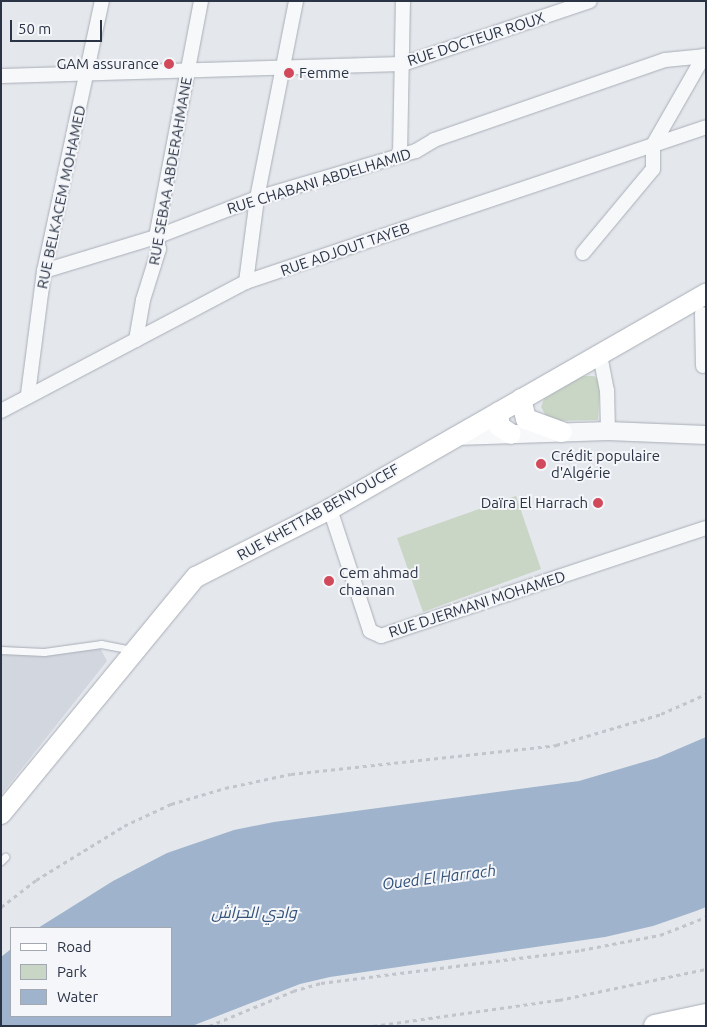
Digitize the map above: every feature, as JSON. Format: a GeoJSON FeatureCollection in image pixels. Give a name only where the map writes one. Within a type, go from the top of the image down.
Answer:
{"type":"FeatureCollection","features":[{"type":"Feature","properties":{"kind":"main road","name":"RUE KHETTAB BENYOUCEF"},"geometry":{"type":"LineString","coordinates":[[1,814],[196,577],[330,509],[454,436],[706,294]]}},
{"type":"Feature","properties":{"kind":"main road"},"geometry":{"type":"LineString","coordinates":[[521,399],[526,419],[562,432]]}},
{"type":"Feature","properties":{"kind":"main road"},"geometry":{"type":"LineString","coordinates":[[499,412],[499,426],[511,434]]}},
{"type":"Feature","properties":{"kind":"main road"},"geometry":{"type":"LineString","coordinates":[[655,1026],[706,1015]]}},
{"type":"Feature","properties":{"kind":"street","name":"RUE BELKACEM MOHAMED"},"geometry":{"type":"LineString","coordinates":[[28,394],[44,271],[102,1]]}},
{"type":"Feature","properties":{"kind":"street","name":"RUE SEBAA ABDERAHMANE"},"geometry":{"type":"LineString","coordinates":[[136,340],[143,300],[159,249],[156,237],[201,1]]}},
{"type":"Feature","properties":{"kind":"street"},"geometry":{"type":"LineString","coordinates":[[246,282],[257,198],[296,1]]}},
{"type":"Feature","properties":{"kind":"street"},"geometry":{"type":"LineString","coordinates":[[400,155],[403,1]]}},
{"type":"Feature","properties":{"kind":"street","name":"RUE DOCTEUR ROUX"},"geometry":{"type":"LineString","coordinates":[[1,76],[188,72],[403,64],[590,1]]}},
{"type":"Feature","properties":{"kind":"street"},"geometry":{"type":"LineString","coordinates":[[583,253],[653,169],[653,145],[705,56]]}},
{"type":"Feature","properties":{"kind":"street","name":"RUE CHABANI ABDELHAMID"},"geometry":{"type":"LineString","coordinates":[[44,271],[156,237],[257,198],[400,155],[665,60],[705,56]]}},
{"type":"Feature","properties":{"kind":"street","name":"RUE ADJOUT TAYEB"},"geometry":{"type":"LineString","coordinates":[[1,410],[28,394],[246,282],[706,128]]}},
{"type":"Feature","properties":{"kind":"street"},"geometry":{"type":"LineString","coordinates":[[676,311],[704,314],[703,366]]}},
{"type":"Feature","properties":{"kind":"street"},"geometry":{"type":"LineString","coordinates":[[600,355],[607,390],[608,431]]}},
{"type":"Feature","properties":{"kind":"street"},"geometry":{"type":"LineString","coordinates":[[454,436],[608,431],[706,435]]}},
{"type":"Feature","properties":{"kind":"street","name":"RUE DJERMANI MOHAMED"},"geometry":{"type":"LineString","coordinates":[[330,509],[370,631],[381,636],[706,528]]}},
{"type":"Feature","properties":{"kind":"lane"},"geometry":{"type":"LineString","coordinates":[[1,650],[44,652],[101,644],[134,651]]}},
{"type":"Feature","properties":{"kind":"path"},"geometry":{"type":"LineString","coordinates":[[1,907],[36,880],[124,826],[172,804],[225,788],[291,774],[556,745],[661,714],[706,694]]}},
{"type":"Feature","properties":{"kind":"path"},"geometry":{"type":"LineString","coordinates":[[209,1026],[293,991],[321,983],[581,950],[660,935],[706,917]]}},
{"type":"Feature","properties":{"kind":"path"},"geometry":{"type":"LineString","coordinates":[[373,1026],[559,1000],[706,969]]}},
{"type":"Feature","properties":{"kind":"shaded area"},"geometry":{"type":"Polygon","coordinates":[[[97,642],[107,661],[1,795],[1,646],[48,649],[97,642]]]}},
{"type":"Feature","properties":{"kind":"green space"},"geometry":{"type":"Polygon","coordinates":[[[583,376],[594,376],[600,381],[598,420],[555,421],[546,416],[541,407],[544,399],[583,376]]]}},
{"type":"Feature","properties":{"kind":"green space"},"geometry":{"type":"Polygon","coordinates":[[[516,496],[541,569],[423,612],[397,538],[516,496]]]}},
{"type":"Feature","properties":{"kind":"water","name":"وادي الحراش"},"geometry":{"type":"Polygon","coordinates":[[[706,737],[706,907],[653,926],[605,937],[330,977],[300,984],[192,1026],[1,1026],[1,957],[10,950],[10,1017],[172,1017],[172,927],[40,927],[113,881],[167,853],[234,830],[274,822],[579,781],[657,758],[706,737]]]}},
{"type":"Feature","properties":{"kind":"place","name":"GAM assurance"},"geometry":{"type":"Point","coordinates":[169,64]}},
{"type":"Feature","properties":{"kind":"place","name":"Femme"},"geometry":{"type":"Point","coordinates":[289,73]}},
{"type":"Feature","properties":{"kind":"place","name":"Crédit populaire d'Algérie"},"geometry":{"type":"Point","coordinates":[541,464]}},
{"type":"Feature","properties":{"kind":"place","name":"Daïra El Harrach"},"geometry":{"type":"Point","coordinates":[598,503]}},
{"type":"Feature","properties":{"kind":"place","name":"Cem ahmad chaanan"},"geometry":{"type":"Point","coordinates":[329,581]}},
{"type":"Feature","properties":{"kind":"water label","name":"Oued El Harrach"},"geometry":{"type":"Point","coordinates":[439,877]}}]}
